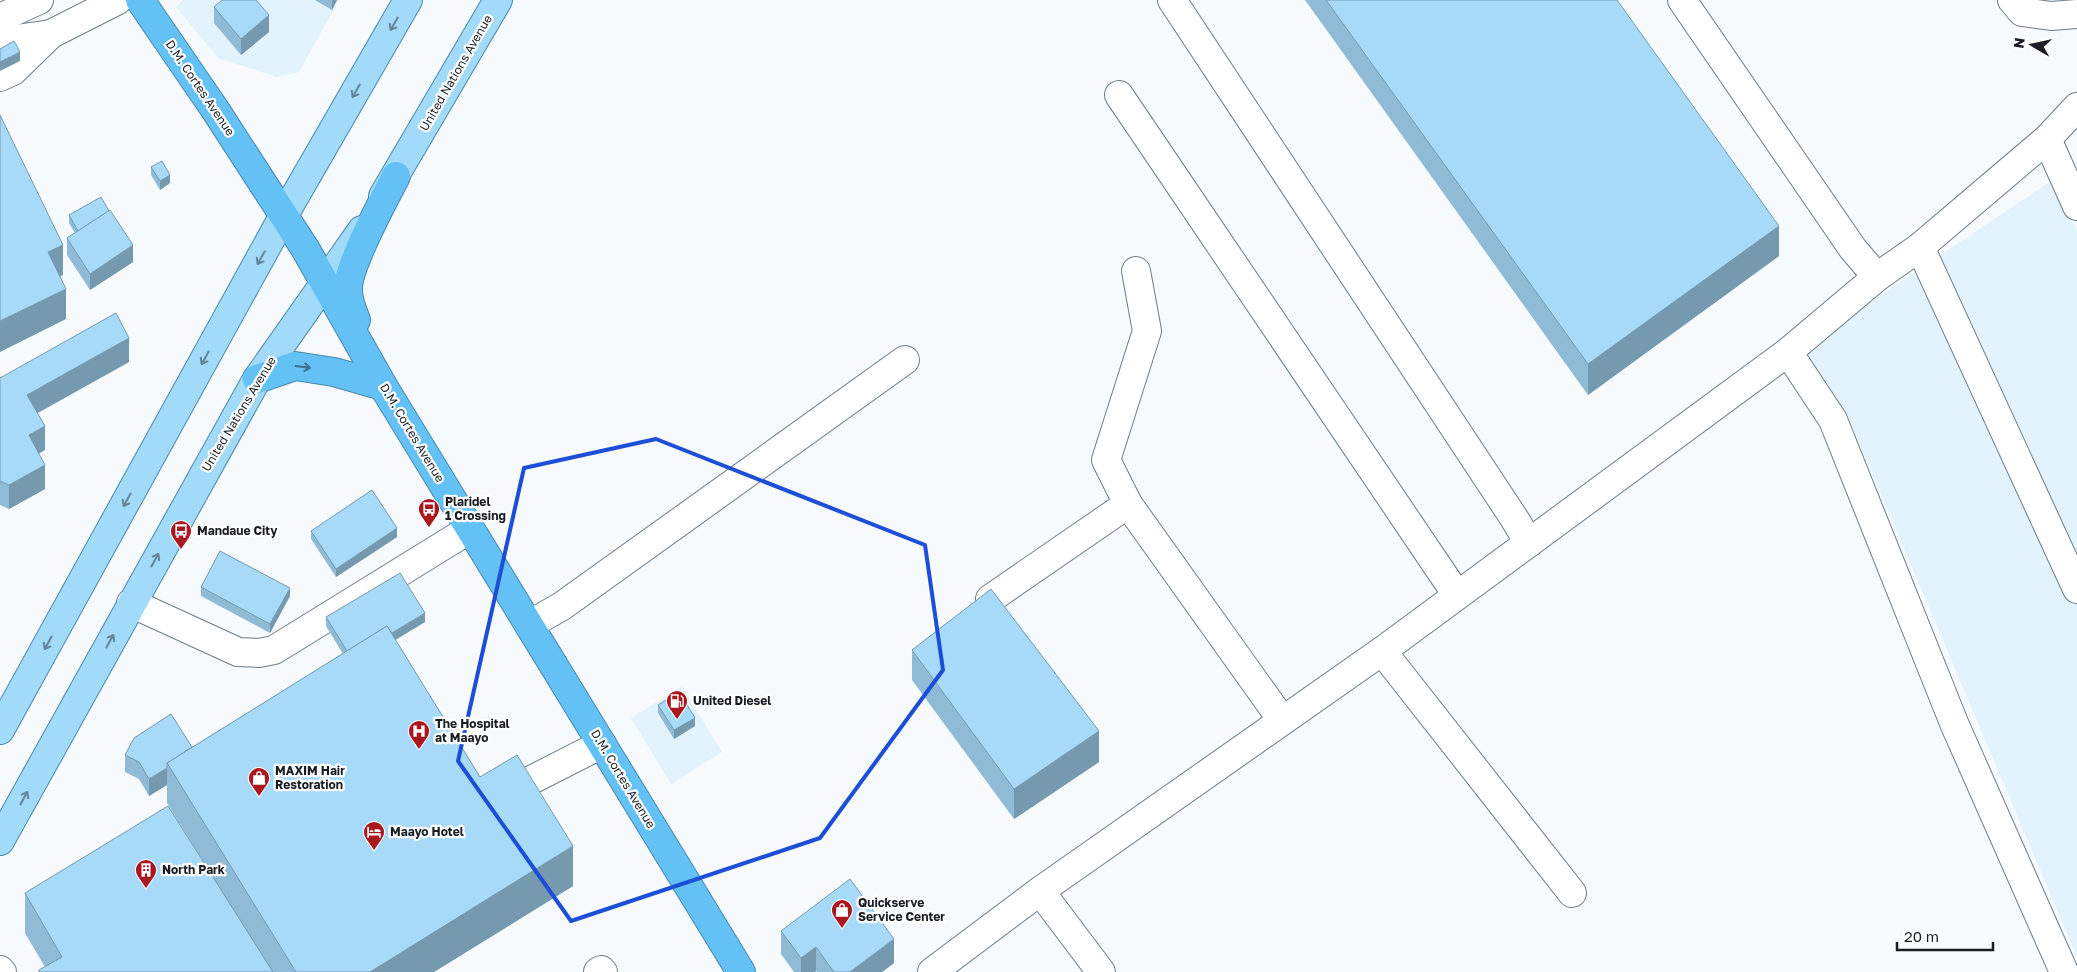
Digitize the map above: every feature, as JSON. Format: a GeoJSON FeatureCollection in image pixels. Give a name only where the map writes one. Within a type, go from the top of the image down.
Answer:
{"type":"FeatureCollection","features":[{"type":"Feature","properties":{"kind":"highway","name":"D.M. Cortes Avenue"},"geometry":{"type":"LineString","coordinates":[[140,0],[284,216],[325,282],[383,386],[741,972]]}},
{"type":"Feature","properties":{"kind":"highway"},"geometry":{"type":"LineString","coordinates":[[383,386],[350,305],[348,288],[351,270],[396,176]]}},
{"type":"Feature","properties":{"kind":"highway"},"geometry":{"type":"LineString","coordinates":[[256,379],[295,366],[334,372],[383,386]]}},
{"type":"Feature","properties":{"kind":"main road"},"geometry":{"type":"LineString","coordinates":[[0,730],[284,216],[408,0]]}},
{"type":"Feature","properties":{"kind":"main road","name":"United Nations Avenue"},"geometry":{"type":"LineString","coordinates":[[0,841],[256,379],[358,235],[396,176],[498,0]]}},
{"type":"Feature","properties":{"kind":"street"},"geometry":{"type":"LineString","coordinates":[[0,18],[39,0]]}},
{"type":"Feature","properties":{"kind":"street"},"geometry":{"type":"LineString","coordinates":[[0,77],[13,71],[51,34],[118,0]]}},
{"type":"Feature","properties":{"kind":"street"},"geometry":{"type":"LineString","coordinates":[[1172,0],[1529,543]]}},
{"type":"Feature","properties":{"kind":"street"},"geometry":{"type":"LineString","coordinates":[[1682,0],[1853,249],[1877,277]]}},
{"type":"Feature","properties":{"kind":"street"},"geometry":{"type":"LineString","coordinates":[[2012,0],[2022,12],[2051,16],[2077,14]]}},
{"type":"Feature","properties":{"kind":"street"},"geometry":{"type":"LineString","coordinates":[[0,44],[9,40],[51,34]]}},
{"type":"Feature","properties":{"kind":"street"},"geometry":{"type":"LineString","coordinates":[[1119,95],[1457,595]]}},
{"type":"Feature","properties":{"kind":"street"},"geometry":{"type":"LineString","coordinates":[[932,972],[1040,891],[1382,651],[1788,352],[1877,277],[1920,247],[2047,139],[2077,107]]}},
{"type":"Feature","properties":{"kind":"street"},"geometry":{"type":"LineString","coordinates":[[2047,139],[2077,206]]}},
{"type":"Feature","properties":{"kind":"street"},"geometry":{"type":"LineString","coordinates":[[1920,247],[2077,589]]}},
{"type":"Feature","properties":{"kind":"street"},"geometry":{"type":"LineString","coordinates":[[1136,270],[1146,331],[1106,460],[1128,504],[1282,720]]}},
{"type":"Feature","properties":{"kind":"street"},"geometry":{"type":"LineString","coordinates":[[1788,352],[1833,420],[1954,723],[2064,972]]}},
{"type":"Feature","properties":{"kind":"street"},"geometry":{"type":"LineString","coordinates":[[529,625],[562,606],[905,360]]}},
{"type":"Feature","properties":{"kind":"street"},"geometry":{"type":"LineString","coordinates":[[990,599],[1128,504]]}},
{"type":"Feature","properties":{"kind":"street"},"geometry":{"type":"LineString","coordinates":[[131,603],[238,652],[259,653],[274,650],[470,529]]}},
{"type":"Feature","properties":{"kind":"street"},"geometry":{"type":"LineString","coordinates":[[1382,651],[1572,893]]}},
{"type":"Feature","properties":{"kind":"street"},"geometry":{"type":"LineString","coordinates":[[475,809],[602,744]]}},
{"type":"Feature","properties":{"kind":"street"},"geometry":{"type":"LineString","coordinates":[[1040,891],[1101,972]]}},
{"type":"Feature","properties":{"kind":"street"},"geometry":{"type":"LineString","coordinates":[[598,972],[601,970],[603,972]]}},
{"type":"Feature","properties":{"kind":"highlighted area"},"geometry":{"type":"Polygon","coordinates":[[[656,439],[925,545],[943,670],[820,838],[571,921],[458,761],[524,468],[656,439]]]}},
{"type":"Feature","properties":{"kind":"shaded area"},"geometry":{"type":"Polygon","coordinates":[[[183,0],[339,0],[299,72],[277,77],[218,58],[176,7],[183,0]]]}},
{"type":"Feature","properties":{"kind":"shaded area"},"geometry":{"type":"Polygon","coordinates":[[[2054,179],[2077,232],[2077,957],[1847,414],[1802,348],[2054,179]]]}},
{"type":"Feature","properties":{"kind":"shaded area"},"geometry":{"type":"Polygon","coordinates":[[[682,686],[722,752],[671,784],[631,718],[682,686]]]}},
{"type":"Feature","properties":{"kind":"building"},"geometry":{"type":"Polygon","coordinates":[[[222,0],[256,0],[269,15],[241,39],[214,7],[222,0]]]}},
{"type":"Feature","properties":{"kind":"building"},"geometry":{"type":"Polygon","coordinates":[[[1326,0],[1617,0],[1779,226],[1588,364],[1326,0]]]}},
{"type":"Feature","properties":{"kind":"building"},"geometry":{"type":"Polygon","coordinates":[[[14,41],[20,52],[0,62],[0,49],[14,41]]]}},
{"type":"Feature","properties":{"kind":"building"},"geometry":{"type":"Polygon","coordinates":[[[0,115],[63,245],[48,252],[66,289],[0,321],[0,115]]]}},
{"type":"Feature","properties":{"kind":"building"},"geometry":{"type":"Polygon","coordinates":[[[162,161],[170,175],[160,181],[151,167],[162,161]]]}},
{"type":"Feature","properties":{"kind":"building"},"geometry":{"type":"Polygon","coordinates":[[[101,197],[109,211],[78,231],[69,215],[101,197]]]}},
{"type":"Feature","properties":{"kind":"building"},"geometry":{"type":"Polygon","coordinates":[[[110,210],[133,245],[90,274],[67,238],[110,210]]]}},
{"type":"Feature","properties":{"kind":"building"},"geometry":{"type":"Polygon","coordinates":[[[116,313],[129,338],[27,395],[45,426],[29,435],[45,465],[9,485],[0,481],[0,378],[116,313]]]}},
{"type":"Feature","properties":{"kind":"building"},"geometry":{"type":"Polygon","coordinates":[[[372,490],[397,528],[336,569],[311,531],[372,490]]]}},
{"type":"Feature","properties":{"kind":"building"},"geometry":{"type":"Polygon","coordinates":[[[220,551],[290,588],[270,624],[201,587],[220,551]]]}},
{"type":"Feature","properties":{"kind":"building"},"geometry":{"type":"Polygon","coordinates":[[[400,573],[425,613],[392,633],[387,626],[347,651],[326,617],[400,573]]]}},
{"type":"Feature","properties":{"kind":"building"},"geometry":{"type":"Polygon","coordinates":[[[991,589],[1099,731],[1014,789],[912,650],[991,589]]]}},
{"type":"Feature","properties":{"kind":"building","name":"Maayo Hotel"},"geometry":{"type":"Polygon","coordinates":[[[387,626],[480,777],[517,755],[573,846],[370,972],[296,972],[167,763],[387,626]]]}},
{"type":"Feature","properties":{"kind":"building","name":"United Diesel"},"geometry":{"type":"Polygon","coordinates":[[[679,692],[695,718],[674,730],[658,705],[679,692]]]}},
{"type":"Feature","properties":{"kind":"building"},"geometry":{"type":"Polygon","coordinates":[[[171,714],[192,747],[167,763],[167,768],[149,779],[139,762],[125,755],[134,738],[171,714]]]}},
{"type":"Feature","properties":{"kind":"building","name":"North Park"},"geometry":{"type":"Polygon","coordinates":[[[168,806],[273,972],[39,972],[39,970],[62,957],[25,893],[168,806]]]}},
{"type":"Feature","properties":{"kind":"building"},"geometry":{"type":"Polygon","coordinates":[[[850,879],[894,939],[850,972],[834,972],[816,947],[801,958],[781,931],[850,879]]]}},
{"type":"Feature","properties":{"kind":"place","name":"Plaridel 1 Crossing"},"geometry":{"type":"Point","coordinates":[429,528]}},
{"type":"Feature","properties":{"kind":"place","name":"Mandaue City"},"geometry":{"type":"Point","coordinates":[181,550]}},
{"type":"Feature","properties":{"kind":"place","name":"United Diesel"},"geometry":{"type":"Point","coordinates":[677,720]}},
{"type":"Feature","properties":{"kind":"place","name":"The Hospital at Maayo"},"geometry":{"type":"Point","coordinates":[419,750]}},
{"type":"Feature","properties":{"kind":"place","name":"MAXIM Hair Restoration"},"geometry":{"type":"Point","coordinates":[259,797]}},
{"type":"Feature","properties":{"kind":"place","name":"Maayo Hotel"},"geometry":{"type":"Point","coordinates":[374,851]}},
{"type":"Feature","properties":{"kind":"place","name":"North Park"},"geometry":{"type":"Point","coordinates":[146,889]}},
{"type":"Feature","properties":{"kind":"place","name":"Quickserve Service Center"},"geometry":{"type":"Point","coordinates":[842,929]}}]}
